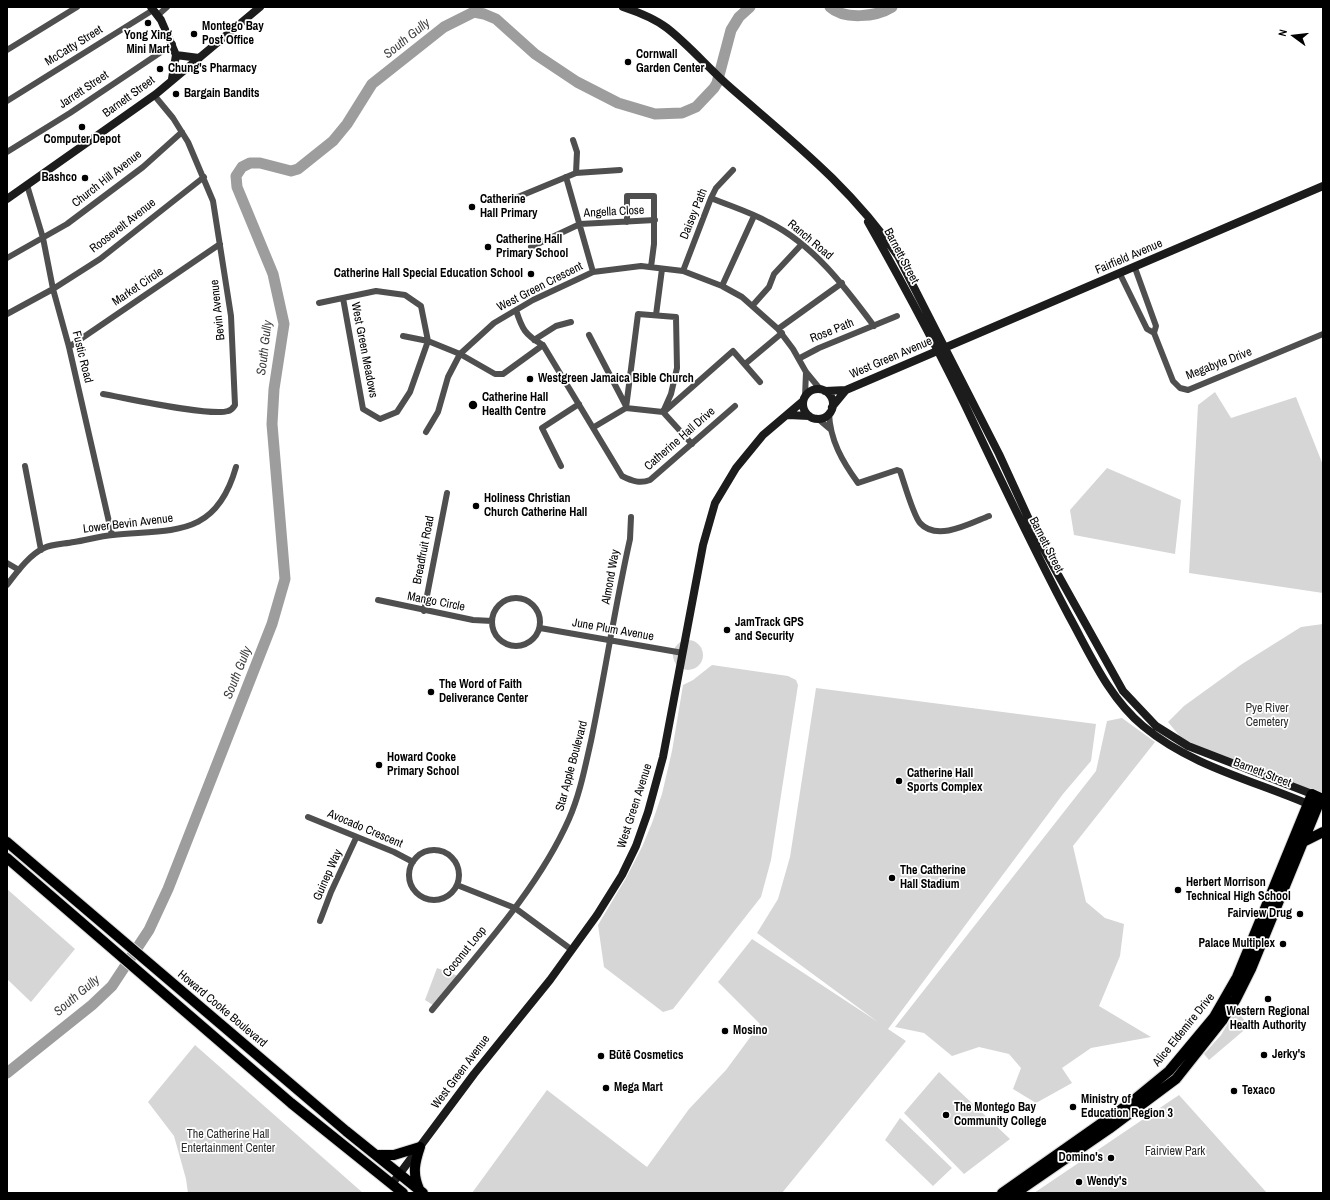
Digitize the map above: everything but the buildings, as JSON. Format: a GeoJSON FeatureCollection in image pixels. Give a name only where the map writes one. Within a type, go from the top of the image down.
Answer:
{"type":"FeatureCollection","features":[{"type":"Feature","properties":{"kind":"main road","name":"Barnett Street"},"geometry":{"type":"LineString","coordinates":[[7,199],[154,95],[260,7]]}},
{"type":"Feature","properties":{"kind":"main road","name":"Barnett Street"},"geometry":{"type":"LineString","coordinates":[[623,7],[666,27],[710,69],[817,161],[858,203],[999,454],[1037,537],[1123,691],[1156,726],[1188,746],[1317,802]]}},
{"type":"Feature","properties":{"kind":"main road"},"geometry":{"type":"LineString","coordinates":[[154,11],[172,44],[176,55],[172,79]]}},
{"type":"Feature","properties":{"kind":"main road"},"geometry":{"type":"LineString","coordinates":[[176,55],[199,58]]}},
{"type":"Feature","properties":{"kind":"main road","name":"Fairfield Avenue"},"geometry":{"type":"LineString","coordinates":[[941,350],[1323,186]]}},
{"type":"Feature","properties":{"kind":"main road","name":"Barnett Street"},"geometry":{"type":"LineString","coordinates":[[941,350],[1054,586],[1092,660],[1117,699],[1143,725],[1175,749],[1256,785],[1317,802]]}},
{"type":"Feature","properties":{"kind":"main road","name":"West Green Avenue"},"geometry":{"type":"LineString","coordinates":[[823,390],[846,390],[941,350]]}},
{"type":"Feature","properties":{"kind":"main road"},"geometry":{"type":"LineString","coordinates":[[788,415],[813,417],[824,417],[831,410],[831,398],[823,390],[812,390],[804,399],[804,410],[813,417]]}},
{"type":"Feature","properties":{"kind":"main road","name":"West Green Avenue"},"geometry":{"type":"LineString","coordinates":[[831,410],[846,390]]}},
{"type":"Feature","properties":{"kind":"main road","name":"West Green Avenue"},"geometry":{"type":"LineString","coordinates":[[392,1184],[572,950],[597,915],[622,875],[636,846],[648,812],[663,757],[703,545],[715,503],[736,468],[763,435],[788,415],[804,399]]}},
{"type":"Feature","properties":{"kind":"main road","name":"Alice Eldemire Drive"},"geometry":{"type":"LineString","coordinates":[[1016,1193],[1109,1129],[1176,1079],[1222,1021],[1236,999],[1251,970],[1303,842],[1317,802]]}},
{"type":"Feature","properties":{"kind":"main road","name":"Alice Eldemire Drive"},"geometry":{"type":"LineString","coordinates":[[1002,1193],[1130,1103],[1169,1071],[1214,1017],[1237,977],[1317,802]]}},
{"type":"Feature","properties":{"kind":"main road"},"geometry":{"type":"LineString","coordinates":[[1303,842],[1323,832]]}},
{"type":"Feature","properties":{"kind":"main road","name":"Howard Cooke Boulevard"},"geometry":{"type":"LineString","coordinates":[[7,842],[203,1010],[421,1191]]}},
{"type":"Feature","properties":{"kind":"main road"},"geometry":{"type":"LineString","coordinates":[[7,858],[291,1103],[403,1193]]}},
{"type":"Feature","properties":{"kind":"main road"},"geometry":{"type":"LineString","coordinates":[[376,1155],[394,1155],[420,1147]]}},
{"type":"Feature","properties":{"kind":"main road"},"geometry":{"type":"LineString","coordinates":[[420,1147],[414,1165],[415,1180],[421,1191]]}},
{"type":"Feature","properties":{"kind":"street"},"geometry":{"type":"LineString","coordinates":[[7,50],[77,7]]}},
{"type":"Feature","properties":{"kind":"street","name":"McCatty Street"},"geometry":{"type":"LineString","coordinates":[[7,101],[154,11],[167,7]]}},
{"type":"Feature","properties":{"kind":"street","name":"Jarrett Street"},"geometry":{"type":"LineString","coordinates":[[7,152],[70,113],[141,63],[172,44]]}},
{"type":"Feature","properties":{"kind":"street","name":"Bevin Avenue"},"geometry":{"type":"LineString","coordinates":[[103,394],[189,409],[222,412],[228,411],[233,407],[232,316],[213,201],[204,177],[182,132],[154,95]]}},
{"type":"Feature","properties":{"kind":"street","name":"Church Hill Avenue"},"geometry":{"type":"LineString","coordinates":[[7,258],[67,224],[126,180],[182,132]]}},
{"type":"Feature","properties":{"kind":"street"},"geometry":{"type":"LineString","coordinates":[[573,140],[577,152],[576,173]]}},
{"type":"Feature","properties":{"kind":"street"},"geometry":{"type":"LineString","coordinates":[[514,199],[576,173],[620,170]]}},
{"type":"Feature","properties":{"kind":"street","name":"Daisey Path"},"geometry":{"type":"LineString","coordinates":[[683,271],[711,198],[716,188],[733,170]]}},
{"type":"Feature","properties":{"kind":"street","name":"Roosevelt Avenue"},"geometry":{"type":"LineString","coordinates":[[7,314],[53,289],[100,259],[204,177]]}},
{"type":"Feature","properties":{"kind":"street"},"geometry":{"type":"LineString","coordinates":[[566,177],[593,272]]}},
{"type":"Feature","properties":{"kind":"street","name":"Fustic Road"},"geometry":{"type":"LineString","coordinates":[[27,185],[43,238],[53,289],[69,348],[112,535]]}},
{"type":"Feature","properties":{"kind":"street"},"geometry":{"type":"LineString","coordinates":[[627,222],[628,196],[654,196],[654,244],[651,267]]}},
{"type":"Feature","properties":{"kind":"street","name":"Ranch Road"},"geometry":{"type":"LineString","coordinates":[[711,198],[775,226],[801,245],[842,283],[874,326]]}},
{"type":"Feature","properties":{"kind":"street"},"geometry":{"type":"LineString","coordinates":[[722,286],[754,216]]}},
{"type":"Feature","properties":{"kind":"street","name":"Angella Close"},"geometry":{"type":"LineString","coordinates":[[532,247],[580,224],[655,220]]}},
{"type":"Feature","properties":{"kind":"street","name":"Market Circle"},"geometry":{"type":"LineString","coordinates":[[69,348],[220,244]]}},
{"type":"Feature","properties":{"kind":"street"},"geometry":{"type":"LineString","coordinates":[[752,305],[769,287],[774,274],[801,245]]}},
{"type":"Feature","properties":{"kind":"street","name":"West Green Crescent"},"geometry":{"type":"LineString","coordinates":[[426,432],[438,412],[448,377],[460,354],[494,323],[533,300],[593,272],[641,266],[683,271],[722,286],[752,305],[780,331],[800,358],[806,372],[823,390]]}},
{"type":"Feature","properties":{"kind":"street","name":"Megabyte Drive"},"geometry":{"type":"LineString","coordinates":[[1135,268],[1156,326],[1154,333],[1173,381],[1180,388],[1188,390],[1323,334]]}},
{"type":"Feature","properties":{"kind":"street"},"geometry":{"type":"LineString","coordinates":[[656,316],[662,269]]}},
{"type":"Feature","properties":{"kind":"street","name":"Megabyte Drive"},"geometry":{"type":"LineString","coordinates":[[1120,274],[1147,329],[1154,333]]}},
{"type":"Feature","properties":{"kind":"street"},"geometry":{"type":"LineString","coordinates":[[745,364],[780,331],[842,283]]}},
{"type":"Feature","properties":{"kind":"street","name":"West Green Meadows"},"geometry":{"type":"LineString","coordinates":[[376,291],[405,295],[421,306],[428,341],[410,392],[397,412],[380,419],[371,415],[364,409],[343,298],[376,291]]}},
{"type":"Feature","properties":{"kind":"street"},"geometry":{"type":"LineString","coordinates":[[319,303],[343,298]]}},
{"type":"Feature","properties":{"kind":"street","name":"Catherine Hall Drive"},"geometry":{"type":"LineString","coordinates":[[516,310],[521,327],[528,337],[543,345],[594,427],[622,476],[633,482],[644,483],[650,480],[735,406]]}},
{"type":"Feature","properties":{"kind":"street"},"geometry":{"type":"LineString","coordinates":[[626,408],[638,314],[676,317],[678,368],[671,394],[664,412]]}},
{"type":"Feature","properties":{"kind":"street","name":"Rose Path"},"geometry":{"type":"LineString","coordinates":[[800,358],[819,348],[897,316]]}},
{"type":"Feature","properties":{"kind":"street"},"geometry":{"type":"LineString","coordinates":[[534,340],[556,326],[571,322]]}},
{"type":"Feature","properties":{"kind":"street"},"geometry":{"type":"LineString","coordinates":[[589,335],[626,408]]}},
{"type":"Feature","properties":{"kind":"street"},"geometry":{"type":"LineString","coordinates":[[403,336],[428,341],[460,354],[495,374],[503,374],[543,345]]}},
{"type":"Feature","properties":{"kind":"street"},"geometry":{"type":"LineString","coordinates":[[664,412],[733,350],[760,382]]}},
{"type":"Feature","properties":{"kind":"street","name":"West Green Crescent"},"geometry":{"type":"LineString","coordinates":[[804,399],[806,372]]}},
{"type":"Feature","properties":{"kind":"street"},"geometry":{"type":"LineString","coordinates":[[561,466],[542,431],[542,428],[579,404]]}},
{"type":"Feature","properties":{"kind":"street"},"geometry":{"type":"LineString","coordinates":[[594,427],[626,408],[664,412],[692,444]]}},
{"type":"Feature","properties":{"kind":"street"},"geometry":{"type":"LineString","coordinates":[[831,410],[830,430],[835,448],[858,484],[897,470],[900,471],[919,522],[927,528],[935,530],[950,530],[989,516]]}},
{"type":"Feature","properties":{"kind":"street"},"geometry":{"type":"LineString","coordinates":[[813,417],[830,430]]}},
{"type":"Feature","properties":{"kind":"street"},"geometry":{"type":"LineString","coordinates":[[25,466],[41,550]]}},
{"type":"Feature","properties":{"kind":"street","name":"Lower Bevin Avenue"},"geometry":{"type":"LineString","coordinates":[[7,584],[18,570],[41,550],[112,535],[164,532],[191,526],[221,503],[236,467]]}},
{"type":"Feature","properties":{"kind":"street","name":"Breadfruit Road"},"geometry":{"type":"LineString","coordinates":[[424,611],[447,493]]}},
{"type":"Feature","properties":{"kind":"street","name":"Almond Way"},"geometry":{"type":"LineString","coordinates":[[610,640],[630,539],[631,517]]}},
{"type":"Feature","properties":{"kind":"street"},"geometry":{"type":"LineString","coordinates":[[7,563],[18,570]]}},
{"type":"Feature","properties":{"kind":"street"},"geometry":{"type":"LineString","coordinates":[[520,598],[530,603],[538,611],[540,628],[532,641],[518,647],[510,646],[502,643],[496,637],[493,630],[492,621],[494,611],[501,604],[510,599],[520,598]]}},
{"type":"Feature","properties":{"kind":"street","name":"Mango Circle"},"geometry":{"type":"LineString","coordinates":[[378,600],[424,611],[473,620],[492,621]]}},
{"type":"Feature","properties":{"kind":"street","name":"June Plum Avenue"},"geometry":{"type":"LineString","coordinates":[[540,628],[683,653]]}},
{"type":"Feature","properties":{"kind":"street","name":"Star Apple Boulevard"},"geometry":{"type":"LineString","coordinates":[[515,908],[556,846],[572,811],[586,766],[598,710],[610,640]]}},
{"type":"Feature","properties":{"kind":"street","name":"Avocado Crescent"},"geometry":{"type":"LineString","coordinates":[[308,817],[356,838],[394,852],[413,862]]}},
{"type":"Feature","properties":{"kind":"street","name":"Guinep Way"},"geometry":{"type":"LineString","coordinates":[[320,921],[331,892],[356,838]]}},
{"type":"Feature","properties":{"kind":"street"},"geometry":{"type":"LineString","coordinates":[[431,850],[446,853],[456,864],[458,871],[457,885],[445,898],[436,900],[424,898],[415,892],[410,882],[409,871],[413,862],[424,852],[431,850]]}},
{"type":"Feature","properties":{"kind":"street"},"geometry":{"type":"LineString","coordinates":[[457,885],[515,908],[572,950]]}},
{"type":"Feature","properties":{"kind":"street","name":"Coconut Loop"},"geometry":{"type":"LineString","coordinates":[[432,1010],[515,908]]}},
{"type":"Feature","properties":{"kind":"green space"},"geometry":{"type":"Polygon","coordinates":[[[1215,392],[1231,418],[1296,397],[1323,465],[1323,593],[1189,573],[1198,405],[1215,392]]]}},
{"type":"Feature","properties":{"kind":"green space"},"geometry":{"type":"Polygon","coordinates":[[[1107,468],[1181,500],[1175,554],[1074,535],[1070,510],[1107,468]]]}},
{"type":"Feature","properties":{"kind":"green space","name":"Pye River Cemetery"},"geometry":{"type":"Polygon","coordinates":[[[1323,624],[1323,799],[1188,746],[1168,722],[1184,706],[1242,664],[1301,627],[1323,624]]]}},
{"type":"Feature","properties":{"kind":"green space"},"geometry":{"type":"Polygon","coordinates":[[[688,640],[694,641],[702,649],[702,661],[694,669],[688,670],[682,669],[674,661],[673,655],[674,649],[682,641],[688,640]]]}},
{"type":"Feature","properties":{"kind":"green space"},"geometry":{"type":"Polygon","coordinates":[[[712,665],[788,676],[796,680],[798,685],[771,860],[761,897],[673,1009],[663,1012],[604,967],[598,925],[626,878],[642,847],[652,823],[662,794],[672,751],[683,685],[693,680],[712,665]]]}},
{"type":"Feature","properties":{"kind":"green space","name":"The Catherine Hall Stadium"},"geometry":{"type":"Polygon","coordinates":[[[816,688],[1096,724],[1091,761],[1063,794],[888,1029],[906,1041],[782,1193],[472,1193],[547,1090],[647,1167],[689,1109],[726,1070],[760,1024],[718,982],[752,939],[878,1022],[757,933],[778,899],[790,857],[816,688]]]}},
{"type":"Feature","properties":{"kind":"green space"},"geometry":{"type":"Polygon","coordinates":[[[1122,718],[1155,742],[1073,846],[1086,902],[1105,918],[1124,924],[1120,956],[1099,1006],[1151,1037],[1091,1048],[1062,1068],[1072,1083],[1036,1103],[1013,1089],[1021,1068],[1009,1054],[979,1047],[952,1056],[924,1033],[895,1027],[1096,771],[1107,721],[1122,718]]]}},
{"type":"Feature","properties":{"kind":"green space"},"geometry":{"type":"Polygon","coordinates":[[[7,889],[75,949],[31,1002],[7,979],[7,889]]]}},
{"type":"Feature","properties":{"kind":"green space"},"geometry":{"type":"Polygon","coordinates":[[[437,968],[458,976],[433,1005],[425,1000],[437,968]]]}},
{"type":"Feature","properties":{"kind":"green space"},"geometry":{"type":"Polygon","coordinates":[[[1236,1010],[1249,1026],[1209,1060],[1204,1054],[1221,1035],[1236,1010]]]}},
{"type":"Feature","properties":{"kind":"green space","name":"The Catherine Hall Entertainment Center"},"geometry":{"type":"Polygon","coordinates":[[[195,1045],[363,1193],[188,1193],[186,1179],[174,1136],[148,1102],[195,1045]]]}},
{"type":"Feature","properties":{"kind":"green space"},"geometry":{"type":"Polygon","coordinates":[[[939,1072],[1010,1139],[964,1174],[904,1113],[939,1072]]]}},
{"type":"Feature","properties":{"kind":"green space","name":"Fairview Park"},"geometry":{"type":"Polygon","coordinates":[[[1179,1095],[1267,1193],[1034,1193],[1179,1095]]]}},
{"type":"Feature","properties":{"kind":"green space"},"geometry":{"type":"Polygon","coordinates":[[[900,1118],[952,1168],[933,1186],[885,1140],[900,1118]]]}},
{"type":"Feature","properties":{"kind":"waterway","name":"South Gully"},"geometry":{"type":"LineString","coordinates":[[7,1073],[92,1005],[112,986],[149,930],[168,889],[272,624],[285,579],[272,424],[274,389],[284,324],[273,274],[237,187],[236,176],[242,167],[250,163],[260,163],[291,171],[298,169],[333,141],[347,124],[372,84],[444,27],[474,12],[496,19],[535,54],[577,82],[618,103],[655,114],[682,113],[696,107],[714,88],[717,83],[731,30],[739,17],[750,7]]}},
{"type":"Feature","properties":{"kind":"waterway","name":"South Gully"},"geometry":{"type":"LineString","coordinates":[[830,7],[843,14],[860,16],[878,13],[892,7]]}},
{"type":"Feature","properties":{"kind":"place","name":"Yong Xing Mini Mart"},"geometry":{"type":"Point","coordinates":[148,23]}},
{"type":"Feature","properties":{"kind":"place","name":"Montego Bay Post Office"},"geometry":{"type":"Point","coordinates":[194,34]}},
{"type":"Feature","properties":{"kind":"place","name":"Cornwall Garden Center"},"geometry":{"type":"Point","coordinates":[628,62]}},
{"type":"Feature","properties":{"kind":"place","name":"Chung's Pharmacy"},"geometry":{"type":"Point","coordinates":[160,69]}},
{"type":"Feature","properties":{"kind":"place","name":"Bargain Bandits"},"geometry":{"type":"Point","coordinates":[176,94]}},
{"type":"Feature","properties":{"kind":"place","name":"Computer Depot"},"geometry":{"type":"Point","coordinates":[82,127]}},
{"type":"Feature","properties":{"kind":"place","name":"Bashco"},"geometry":{"type":"Point","coordinates":[85,178]}},
{"type":"Feature","properties":{"kind":"place","name":"Catherine Hall Primary"},"geometry":{"type":"Point","coordinates":[472,207]}},
{"type":"Feature","properties":{"kind":"place","name":"Catherine Hall Primary School"},"geometry":{"type":"Point","coordinates":[488,247]}},
{"type":"Feature","properties":{"kind":"place","name":"Catherine Hall Special Education School"},"geometry":{"type":"Point","coordinates":[531,274]}},
{"type":"Feature","properties":{"kind":"place","name":"Westgreen Jamaica Bible Church"},"geometry":{"type":"Point","coordinates":[530,379]}},
{"type":"Feature","properties":{"kind":"place","name":"Catherine Hall Health Centre"},"geometry":{"type":"Point","coordinates":[473,405]}},
{"type":"Feature","properties":{"kind":"place","name":"Holiness Christian Church Catherine Hall"},"geometry":{"type":"Point","coordinates":[476,506]}},
{"type":"Feature","properties":{"kind":"place","name":"JamTrack GPS and Security"},"geometry":{"type":"Point","coordinates":[727,630]}},
{"type":"Feature","properties":{"kind":"place","name":"The Word of Faith Deliverance Center"},"geometry":{"type":"Point","coordinates":[431,692]}},
{"type":"Feature","properties":{"kind":"place","name":"Howard Cooke Primary School"},"geometry":{"type":"Point","coordinates":[379,765]}},
{"type":"Feature","properties":{"kind":"place","name":"Catherine Hall Sports Complex"},"geometry":{"type":"Point","coordinates":[899,781]}},
{"type":"Feature","properties":{"kind":"place","name":"The Catherine Hall Stadium"},"geometry":{"type":"Point","coordinates":[892,878]}},
{"type":"Feature","properties":{"kind":"place","name":"Herbert Morrison Technical High School"},"geometry":{"type":"Point","coordinates":[1178,890]}},
{"type":"Feature","properties":{"kind":"place","name":"Fairview Drug"},"geometry":{"type":"Point","coordinates":[1300,914]}},
{"type":"Feature","properties":{"kind":"place","name":"Palace Multiplex"},"geometry":{"type":"Point","coordinates":[1283,944]}},
{"type":"Feature","properties":{"kind":"place","name":"Western Regional Health Authority"},"geometry":{"type":"Point","coordinates":[1268,999]}},
{"type":"Feature","properties":{"kind":"place","name":"Mosino"},"geometry":{"type":"Point","coordinates":[725,1031]}},
{"type":"Feature","properties":{"kind":"place","name":"Jerky's"},"geometry":{"type":"Point","coordinates":[1264,1055]}},
{"type":"Feature","properties":{"kind":"place","name":"Būtē Cosmetics"},"geometry":{"type":"Point","coordinates":[601,1056]}},
{"type":"Feature","properties":{"kind":"place","name":"Mega Mart"},"geometry":{"type":"Point","coordinates":[606,1088]}},
{"type":"Feature","properties":{"kind":"place","name":"Texaco"},"geometry":{"type":"Point","coordinates":[1234,1091]}},
{"type":"Feature","properties":{"kind":"place","name":"Ministry of Education Region 3"},"geometry":{"type":"Point","coordinates":[1073,1107]}},
{"type":"Feature","properties":{"kind":"place","name":"The Montego Bay Community College"},"geometry":{"type":"Point","coordinates":[946,1115]}},
{"type":"Feature","properties":{"kind":"place","name":"Domino's"},"geometry":{"type":"Point","coordinates":[1111,1158]}},
{"type":"Feature","properties":{"kind":"place","name":"Wendy's"},"geometry":{"type":"Point","coordinates":[1079,1182]}}]}
